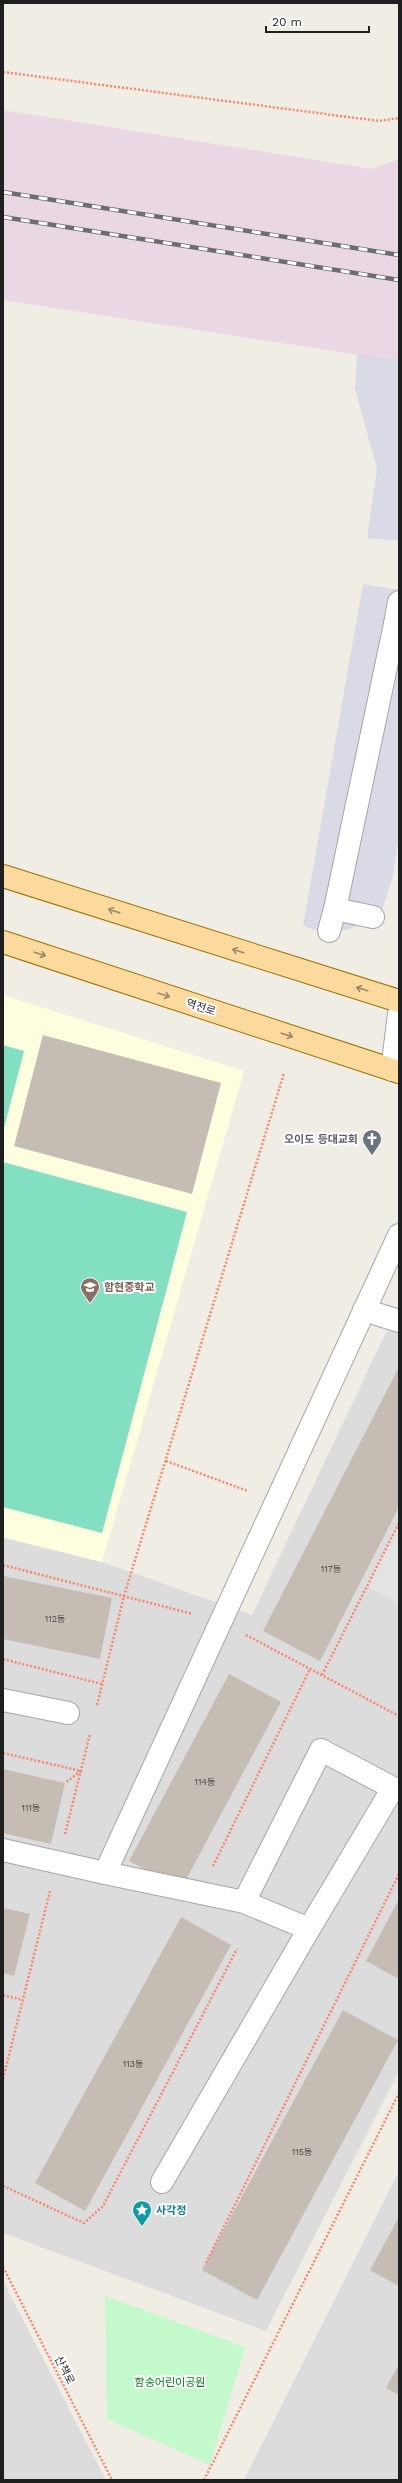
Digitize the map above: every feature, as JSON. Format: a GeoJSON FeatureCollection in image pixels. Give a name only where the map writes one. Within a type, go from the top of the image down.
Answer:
{"type":"FeatureCollection","features":[{"type":"Feature","properties":{"kind":"main road"},"geometry":{"type":"LineString","coordinates":[[3,876],[399,1001]]}},
{"type":"Feature","properties":{"kind":"main road","name":"역전로"},"geometry":{"type":"LineString","coordinates":[[3,942],[396,1071]]}},
{"type":"Feature","properties":{"kind":"street"},"geometry":{"type":"LineString","coordinates":[[329,931],[397,623],[399,602]]}},
{"type":"Feature","properties":{"kind":"street"},"geometry":{"type":"LineString","coordinates":[[335,909],[372,917]]}},
{"type":"Feature","properties":{"kind":"street"},"geometry":{"type":"LineString","coordinates":[[396,1071],[399,1014]]}},
{"type":"Feature","properties":{"kind":"street"},"geometry":{"type":"LineString","coordinates":[[105,1874],[399,1235]]}},
{"type":"Feature","properties":{"kind":"street"},"geometry":{"type":"LineString","coordinates":[[364,1310],[399,1321]]}},
{"type":"Feature","properties":{"kind":"street"},"geometry":{"type":"LineString","coordinates":[[3,1700],[68,1713]]}},
{"type":"Feature","properties":{"kind":"street"},"geometry":{"type":"LineString","coordinates":[[162,2182],[393,1788],[321,1750],[244,1902]]}},
{"type":"Feature","properties":{"kind":"street"},"geometry":{"type":"LineString","coordinates":[[3,1850],[105,1874],[244,1902],[309,1930]]}},
{"type":"Feature","properties":{"kind":"path"},"geometry":{"type":"LineString","coordinates":[[3,72],[379,121],[399,118]]}},
{"type":"Feature","properties":{"kind":"path"},"geometry":{"type":"LineString","coordinates":[[95,1713],[124,1596],[284,1073]]}},
{"type":"Feature","properties":{"kind":"path"},"geometry":{"type":"LineString","coordinates":[[166,1462],[276,1502]]}},
{"type":"Feature","properties":{"kind":"path"},"geometry":{"type":"LineString","coordinates":[[322,1675],[399,1523]]}},
{"type":"Feature","properties":{"kind":"path"},"geometry":{"type":"LineString","coordinates":[[3,1565],[221,1621],[399,1716]]}},
{"type":"Feature","properties":{"kind":"path"},"geometry":{"type":"LineString","coordinates":[[3,1659],[102,1684]]}},
{"type":"Feature","properties":{"kind":"path"},"geometry":{"type":"LineString","coordinates":[[200,1893],[310,1669]]}},
{"type":"Feature","properties":{"kind":"path"},"geometry":{"type":"LineString","coordinates":[[3,2079],[91,1727]]}},
{"type":"Feature","properties":{"kind":"path"},"geometry":{"type":"LineString","coordinates":[[3,1753],[81,1771]]}},
{"type":"Feature","properties":{"kind":"path"},"geometry":{"type":"LineString","coordinates":[[65,1783],[81,1771]]}},
{"type":"Feature","properties":{"kind":"path"},"geometry":{"type":"LineString","coordinates":[[206,2263],[399,1874]]}},
{"type":"Feature","properties":{"kind":"path"},"geometry":{"type":"LineString","coordinates":[[3,2186],[84,2222],[103,2206],[238,1948]]}},
{"type":"Feature","properties":{"kind":"path"},"geometry":{"type":"LineString","coordinates":[[3,1995],[23,2000]]}},
{"type":"Feature","properties":{"kind":"path"},"geometry":{"type":"LineString","coordinates":[[204,2480],[399,2094]]}},
{"type":"Feature","properties":{"kind":"path","name":"산책로"},"geometry":{"type":"LineString","coordinates":[[3,2267],[112,2480]]}},
{"type":"Feature","properties":{"kind":"shaded area"},"geometry":{"type":"Polygon","coordinates":[[[3,110],[372,169],[399,159],[399,361],[3,300],[3,110]]]}},
{"type":"Feature","properties":{"kind":"shaded area"},"geometry":{"type":"Polygon","coordinates":[[[357,354],[399,360],[399,541],[367,538],[377,469],[355,389],[357,354]]]}},
{"type":"Feature","properties":{"kind":"shaded area"},"geometry":{"type":"Polygon","coordinates":[[[363,584],[399,590],[399,835],[393,876],[383,907],[369,921],[347,930],[318,931],[303,926],[363,584]]]}},
{"type":"Feature","properties":{"kind":"shaded area","name":"함현중학교"},"geometry":{"type":"Polygon","coordinates":[[[3,995],[244,1071],[102,1562],[3,1537],[3,995]]]}},
{"type":"Feature","properties":{"kind":"shaded area"},"geometry":{"type":"Polygon","coordinates":[[[399,1305],[399,2071],[266,2331],[3,2233],[3,1538],[102,1562],[252,1615],[399,1305]]]}},
{"type":"Feature","properties":{"kind":"shaded area"},"geometry":{"type":"Polygon","coordinates":[[[399,1525],[399,1604],[366,1585],[399,1525]]]}},
{"type":"Feature","properties":{"kind":"shaded area"},"geometry":{"type":"Polygon","coordinates":[[[399,2171],[399,2480],[244,2480],[399,2171]]]}},
{"type":"Feature","properties":{"kind":"shaded area"},"geometry":{"type":"Polygon","coordinates":[[[3,2281],[106,2480],[3,2480],[3,2281]]]}},
{"type":"Feature","properties":{"kind":"green space"},"geometry":{"type":"Polygon","coordinates":[[[3,1045],[24,1051],[3,1132],[3,1045]]]}},
{"type":"Feature","properties":{"kind":"green space"},"geometry":{"type":"Polygon","coordinates":[[[3,1162],[187,1212],[102,1533],[3,1507],[3,1162]]]}},
{"type":"Feature","properties":{"kind":"green space","name":"함송어린이공원"},"geometry":{"type":"Polygon","coordinates":[[[105,2296],[245,2347],[210,2465],[107,2419],[105,2296]]]}},
{"type":"Feature","properties":{"kind":"building"},"geometry":{"type":"Polygon","coordinates":[[[43,1035],[221,1083],[192,1194],[14,1146],[43,1035]]]}},
{"type":"Feature","properties":{"kind":"building"},"geometry":{"type":"Polygon","coordinates":[[[399,1367],[399,1507],[320,1661],[263,1631],[399,1367]]]}},
{"type":"Feature","properties":{"kind":"building"},"geometry":{"type":"Polygon","coordinates":[[[3,1576],[112,1598],[100,1659],[3,1639],[3,1576]]]}},
{"type":"Feature","properties":{"kind":"building"},"geometry":{"type":"Polygon","coordinates":[[[229,1674],[281,1702],[181,1889],[129,1861],[229,1674]]]}},
{"type":"Feature","properties":{"kind":"building"},"geometry":{"type":"Polygon","coordinates":[[[3,1769],[65,1783],[51,1844],[3,1833],[3,1769]]]}},
{"type":"Feature","properties":{"kind":"building"},"geometry":{"type":"Polygon","coordinates":[[[399,1899],[399,1979],[366,1961],[399,1899]]]}},
{"type":"Feature","properties":{"kind":"building"},"geometry":{"type":"Polygon","coordinates":[[[3,1908],[30,1914],[14,1976],[3,1973],[3,1908]]]}},
{"type":"Feature","properties":{"kind":"building"},"geometry":{"type":"Polygon","coordinates":[[[181,1917],[231,1945],[85,2211],[35,2183],[181,1917]]]}},
{"type":"Feature","properties":{"kind":"building"},"geometry":{"type":"Polygon","coordinates":[[[343,2010],[398,2040],[257,2300],[202,2270],[343,2010]]]}},
{"type":"Feature","properties":{"kind":"building"},"geometry":{"type":"Polygon","coordinates":[[[399,2217],[399,2286],[370,2270],[399,2217]]]}},
{"type":"Feature","properties":{"kind":"building"},"geometry":{"type":"Polygon","coordinates":[[[399,2364],[399,2395],[386,2388],[399,2364]]]}},
{"type":"Feature","properties":{"kind":"railway"},"geometry":{"type":"LineString","coordinates":[[3,192],[399,255]]}},
{"type":"Feature","properties":{"kind":"railway"},"geometry":{"type":"LineString","coordinates":[[3,217],[399,280]]}},
{"type":"Feature","properties":{"kind":"place","name":"오이도 등대교회"},"geometry":{"type":"Point","coordinates":[372,1156]}},
{"type":"Feature","properties":{"kind":"place","name":"함현중학교"},"geometry":{"type":"Point","coordinates":[90,1304]}},
{"type":"Feature","properties":{"kind":"place","name":"사각정"},"geometry":{"type":"Point","coordinates":[142,2227]}}]}
